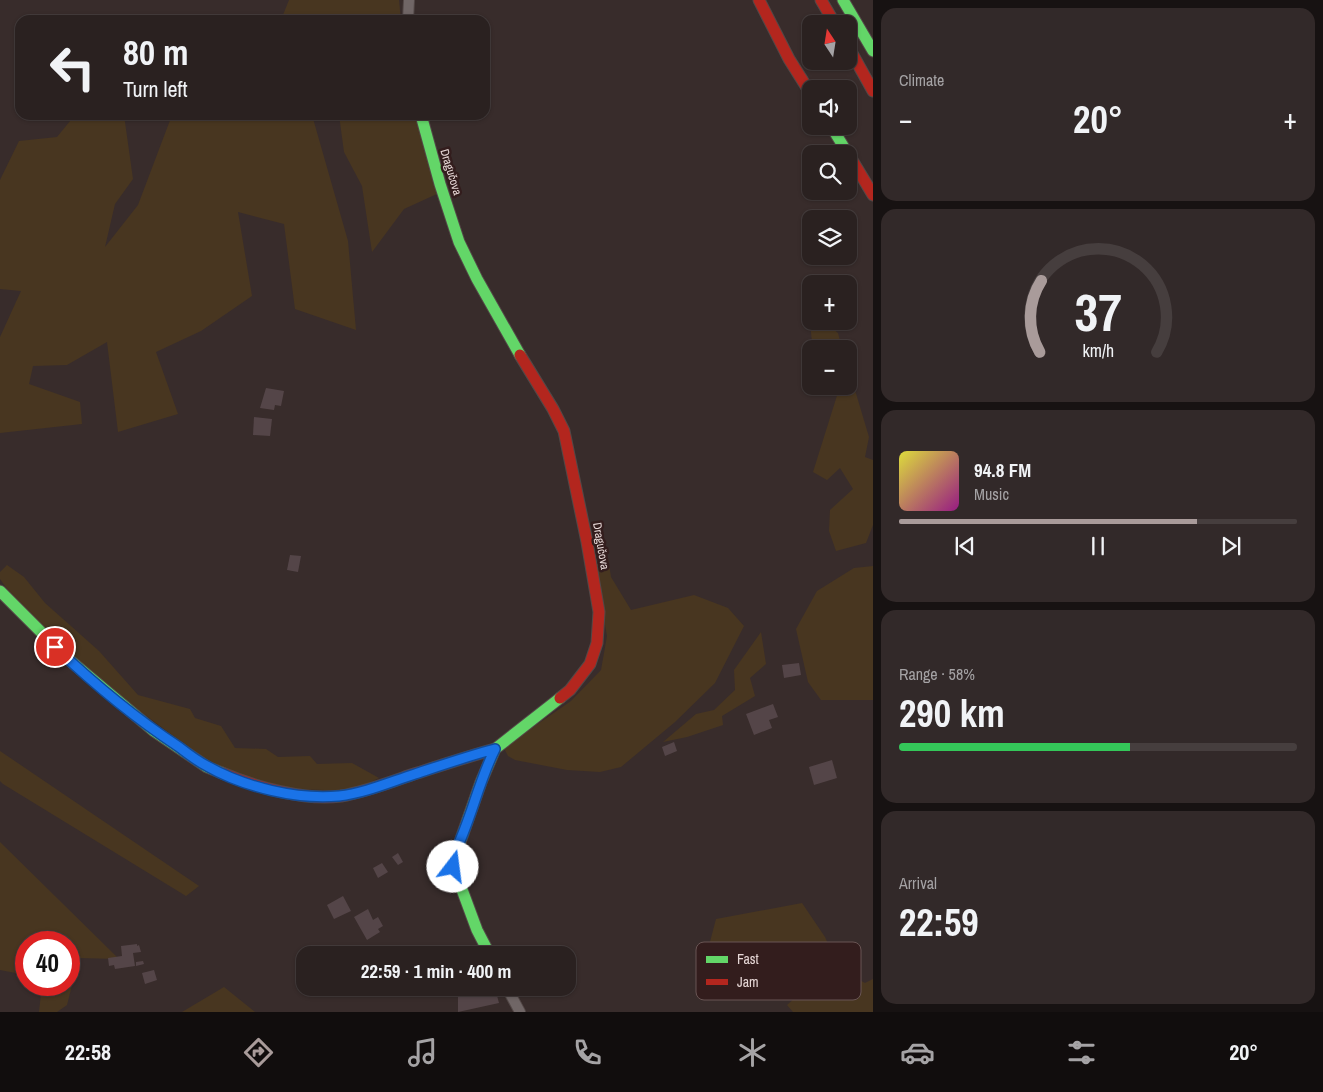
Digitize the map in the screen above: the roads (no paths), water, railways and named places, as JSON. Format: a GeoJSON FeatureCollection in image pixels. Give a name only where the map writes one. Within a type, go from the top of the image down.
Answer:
{"type":"FeatureCollection","features":[{"type":"Feature","properties":{"kind":"main road"},"geometry":{"type":"LineString","coordinates":[[759,0],[789,59],[802,80]]}},
{"type":"Feature","properties":{"kind":"main road"},"geometry":{"type":"LineString","coordinates":[[821,0],[830,15]]}},
{"type":"Feature","properties":{"kind":"main road"},"geometry":{"type":"LineString","coordinates":[[843,0],[873,51]]}},
{"type":"Feature","properties":{"kind":"main road"},"geometry":{"type":"LineString","coordinates":[[858,64],[873,91]]}},
{"type":"Feature","properties":{"kind":"main road","name":"Dragučova"},"geometry":{"type":"LineString","coordinates":[[422,120],[440,184],[460,242],[477,279],[564,431],[587,542],[599,612],[596,643],[590,664],[570,690],[495,749],[460,842],[451,860],[477,930],[485,946]]}},
{"type":"Feature","properties":{"kind":"main road"},"geometry":{"type":"LineString","coordinates":[[857,169],[873,195]]}},
{"type":"Feature","properties":{"kind":"main road"},"geometry":{"type":"LineString","coordinates":[[0,590],[67,658],[154,731],[207,767],[248,784],[313,797],[340,796],[369,790],[461,758],[495,749]]}},
{"type":"Feature","properties":{"kind":"street"},"geometry":{"type":"LineString","coordinates":[[408,15],[409,0]]}},
{"type":"Feature","properties":{"kind":"street"},"geometry":{"type":"LineString","coordinates":[[511,996],[520,1012]]}}]}
